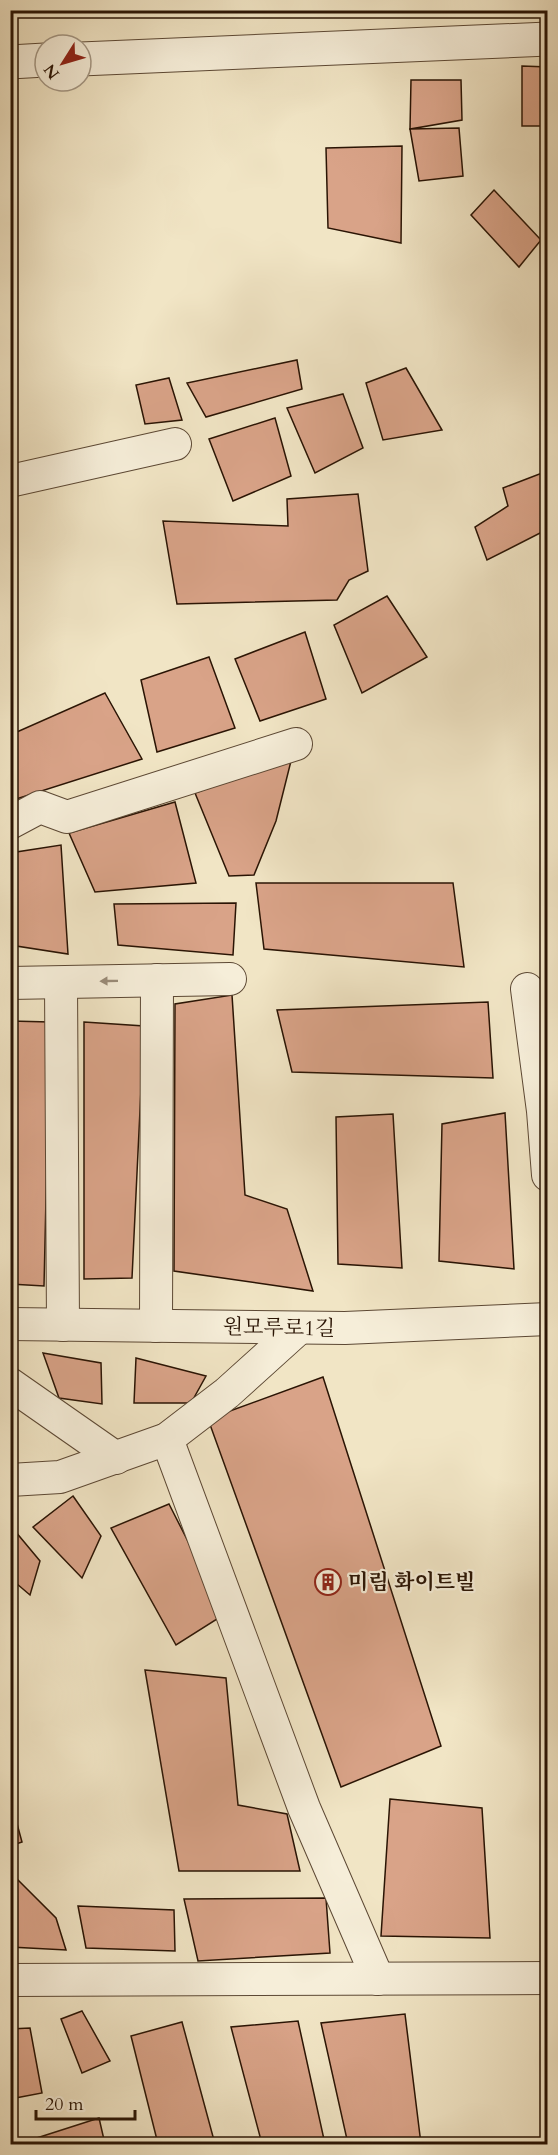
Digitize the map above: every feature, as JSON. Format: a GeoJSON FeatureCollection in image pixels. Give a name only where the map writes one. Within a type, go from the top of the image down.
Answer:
{"type":"FeatureCollection","features":[{"type":"Feature","properties":{"kind":"street"},"geometry":{"type":"LineString","coordinates":[[93,58],[548,39]]}},
{"type":"Feature","properties":{"kind":"street"},"geometry":{"type":"LineString","coordinates":[[10,62],[33,61]]}},
{"type":"Feature","properties":{"kind":"street"},"geometry":{"type":"LineString","coordinates":[[10,481],[175,444]]}},
{"type":"Feature","properties":{"kind":"street"},"geometry":{"type":"LineString","coordinates":[[10,823],[40,807],[67,817],[296,744]]}},
{"type":"Feature","properties":{"kind":"street"},"geometry":{"type":"LineString","coordinates":[[10,983],[230,979]]}},
{"type":"Feature","properties":{"kind":"street"},"geometry":{"type":"LineString","coordinates":[[156,1326],[157,980]]}},
{"type":"Feature","properties":{"kind":"street"},"geometry":{"type":"LineString","coordinates":[[61,982],[63,1325]]}},
{"type":"Feature","properties":{"kind":"street"},"geometry":{"type":"LineString","coordinates":[[527,989],[543,1111],[548,1175]]}},
{"type":"Feature","properties":{"kind":"street","name":"원모루로1길"},"geometry":{"type":"LineString","coordinates":[[10,1324],[299,1328],[547,1313]]}},
{"type":"Feature","properties":{"kind":"street"},"geometry":{"type":"LineString","coordinates":[[10,1480],[60,1477],[167,1439],[227,1393],[299,1328]]}},
{"type":"Feature","properties":{"kind":"street"},"geometry":{"type":"LineString","coordinates":[[10,1384],[116,1458]]}},
{"type":"Feature","properties":{"kind":"street"},"geometry":{"type":"LineString","coordinates":[[167,1439],[304,1808],[378,1979]]}},
{"type":"Feature","properties":{"kind":"street"},"geometry":{"type":"LineString","coordinates":[[10,1980],[548,1978]]}},
{"type":"Feature","properties":{"kind":"building"},"geometry":{"type":"Polygon","coordinates":[[[522,66],[548,67],[548,126],[522,126],[522,66]]]}},
{"type":"Feature","properties":{"kind":"building"},"geometry":{"type":"Polygon","coordinates":[[[411,80],[461,80],[462,120],[410,129],[411,80]]]}},
{"type":"Feature","properties":{"kind":"building"},"geometry":{"type":"Polygon","coordinates":[[[459,128],[463,176],[419,181],[410,129],[459,128]]]}},
{"type":"Feature","properties":{"kind":"building"},"geometry":{"type":"Polygon","coordinates":[[[402,146],[401,243],[328,228],[326,148],[402,146]]]}},
{"type":"Feature","properties":{"kind":"building"},"geometry":{"type":"Polygon","coordinates":[[[494,190],[541,240],[519,267],[471,215],[494,190]]]}},
{"type":"Feature","properties":{"kind":"building"},"geometry":{"type":"Polygon","coordinates":[[[297,360],[302,389],[206,417],[187,383],[297,360]]]}},
{"type":"Feature","properties":{"kind":"building"},"geometry":{"type":"Polygon","coordinates":[[[406,368],[442,430],[383,440],[366,383],[406,368]]]}},
{"type":"Feature","properties":{"kind":"building"},"geometry":{"type":"Polygon","coordinates":[[[169,378],[182,420],[145,424],[136,385],[169,378]]]}},
{"type":"Feature","properties":{"kind":"building"},"geometry":{"type":"Polygon","coordinates":[[[343,394],[363,448],[315,473],[287,408],[343,394]]]}},
{"type":"Feature","properties":{"kind":"building"},"geometry":{"type":"Polygon","coordinates":[[[275,418],[291,476],[233,501],[209,439],[275,418]]]}},
{"type":"Feature","properties":{"kind":"building"},"geometry":{"type":"Polygon","coordinates":[[[542,473],[548,505],[548,529],[487,560],[475,527],[508,506],[503,488],[542,473]]]}},
{"type":"Feature","properties":{"kind":"building"},"geometry":{"type":"Polygon","coordinates":[[[358,494],[368,571],[349,580],[337,600],[177,604],[163,521],[288,526],[287,499],[358,494]]]}},
{"type":"Feature","properties":{"kind":"building"},"geometry":{"type":"Polygon","coordinates":[[[387,596],[427,657],[362,693],[334,625],[387,596]]]}},
{"type":"Feature","properties":{"kind":"building"},"geometry":{"type":"Polygon","coordinates":[[[305,632],[326,699],[260,721],[235,659],[305,632]]]}},
{"type":"Feature","properties":{"kind":"building"},"geometry":{"type":"Polygon","coordinates":[[[209,657],[235,728],[157,752],[141,680],[209,657]]]}},
{"type":"Feature","properties":{"kind":"building"},"geometry":{"type":"Polygon","coordinates":[[[105,693],[142,759],[10,801],[10,735],[105,693]]]}},
{"type":"Feature","properties":{"kind":"building"},"geometry":{"type":"Polygon","coordinates":[[[292,757],[276,821],[254,875],[229,876],[195,793],[292,757]]]}},
{"type":"Feature","properties":{"kind":"building"},"geometry":{"type":"Polygon","coordinates":[[[175,802],[196,883],[95,892],[69,833],[175,802]]]}},
{"type":"Feature","properties":{"kind":"building"},"geometry":{"type":"Polygon","coordinates":[[[61,845],[68,954],[10,945],[10,853],[61,845]]]}},
{"type":"Feature","properties":{"kind":"building"},"geometry":{"type":"Polygon","coordinates":[[[256,883],[453,883],[464,967],[264,949],[256,883]]]}},
{"type":"Feature","properties":{"kind":"building"},"geometry":{"type":"Polygon","coordinates":[[[236,903],[233,955],[118,945],[114,904],[236,903]]]}},
{"type":"Feature","properties":{"kind":"building"},"geometry":{"type":"Polygon","coordinates":[[[232,995],[245,1195],[287,1209],[313,1291],[174,1271],[175,1004],[232,995]]]}},
{"type":"Feature","properties":{"kind":"building"},"geometry":{"type":"Polygon","coordinates":[[[488,1002],[493,1078],[292,1072],[277,1010],[488,1002]]]}},
{"type":"Feature","properties":{"kind":"building"},"geometry":{"type":"Polygon","coordinates":[[[10,1021],[50,1022],[44,1286],[10,1284],[10,1021]]]}},
{"type":"Feature","properties":{"kind":"building"},"geometry":{"type":"Polygon","coordinates":[[[84,1022],[144,1026],[132,1278],[84,1279],[84,1022]]]}},
{"type":"Feature","properties":{"kind":"building"},"geometry":{"type":"Polygon","coordinates":[[[505,1113],[514,1269],[439,1261],[442,1124],[505,1113]]]}},
{"type":"Feature","properties":{"kind":"building"},"geometry":{"type":"Polygon","coordinates":[[[393,1114],[402,1268],[338,1264],[336,1117],[393,1114]]]}},
{"type":"Feature","properties":{"kind":"building"},"geometry":{"type":"Polygon","coordinates":[[[43,1353],[101,1363],[102,1404],[59,1398],[43,1353]]]}},
{"type":"Feature","properties":{"kind":"building"},"geometry":{"type":"Polygon","coordinates":[[[136,1358],[206,1376],[191,1403],[134,1403],[136,1358]]]}},
{"type":"Feature","properties":{"kind":"building","name":"미림 화이트빌"},"geometry":{"type":"Polygon","coordinates":[[[323,1377],[441,1746],[341,1787],[208,1419],[323,1377]]]}},
{"type":"Feature","properties":{"kind":"building"},"geometry":{"type":"Polygon","coordinates":[[[73,1496],[101,1536],[82,1578],[33,1527],[73,1496]]]}},
{"type":"Feature","properties":{"kind":"building"},"geometry":{"type":"Polygon","coordinates":[[[169,1504],[225,1614],[176,1645],[111,1528],[169,1504]]]}},
{"type":"Feature","properties":{"kind":"building"},"geometry":{"type":"Polygon","coordinates":[[[10,1525],[40,1561],[30,1595],[10,1578],[10,1525]]]}},
{"type":"Feature","properties":{"kind":"building"},"geometry":{"type":"Polygon","coordinates":[[[145,1670],[226,1678],[238,1805],[287,1814],[300,1871],[179,1871],[145,1670]]]}},
{"type":"Feature","properties":{"kind":"building"},"geometry":{"type":"Polygon","coordinates":[[[10,1798],[22,1842],[10,1846],[10,1798]]]}},
{"type":"Feature","properties":{"kind":"building"},"geometry":{"type":"Polygon","coordinates":[[[390,1799],[482,1808],[490,1938],[381,1936],[390,1799]]]}},
{"type":"Feature","properties":{"kind":"building"},"geometry":{"type":"Polygon","coordinates":[[[15,1877],[56,1918],[66,1950],[10,1947],[10,1878],[15,1877]]]}},
{"type":"Feature","properties":{"kind":"building"},"geometry":{"type":"Polygon","coordinates":[[[326,1898],[330,1953],[198,1961],[184,1899],[326,1898]]]}},
{"type":"Feature","properties":{"kind":"building"},"geometry":{"type":"Polygon","coordinates":[[[78,1906],[174,1910],[175,1951],[86,1948],[78,1906]]]}},
{"type":"Feature","properties":{"kind":"building"},"geometry":{"type":"Polygon","coordinates":[[[82,2011],[110,2061],[82,2073],[61,2019],[82,2011]]]}},
{"type":"Feature","properties":{"kind":"building"},"geometry":{"type":"Polygon","coordinates":[[[405,2014],[421,2144],[348,2144],[321,2023],[405,2014]]]}},
{"type":"Feature","properties":{"kind":"building"},"geometry":{"type":"Polygon","coordinates":[[[298,2021],[325,2144],[262,2144],[231,2027],[298,2021]]]}},
{"type":"Feature","properties":{"kind":"building"},"geometry":{"type":"Polygon","coordinates":[[[182,2022],[215,2144],[158,2144],[131,2036],[182,2022]]]}},
{"type":"Feature","properties":{"kind":"building"},"geometry":{"type":"Polygon","coordinates":[[[30,2028],[42,2093],[10,2099],[10,2029],[30,2028]]]}},
{"type":"Feature","properties":{"kind":"building"},"geometry":{"type":"Polygon","coordinates":[[[99,2118],[105,2144],[18,2144],[99,2118]]]}},
{"type":"Feature","properties":{"kind":"place","name":"미림 화이트빌"},"geometry":{"type":"Point","coordinates":[328,1582]}}]}
